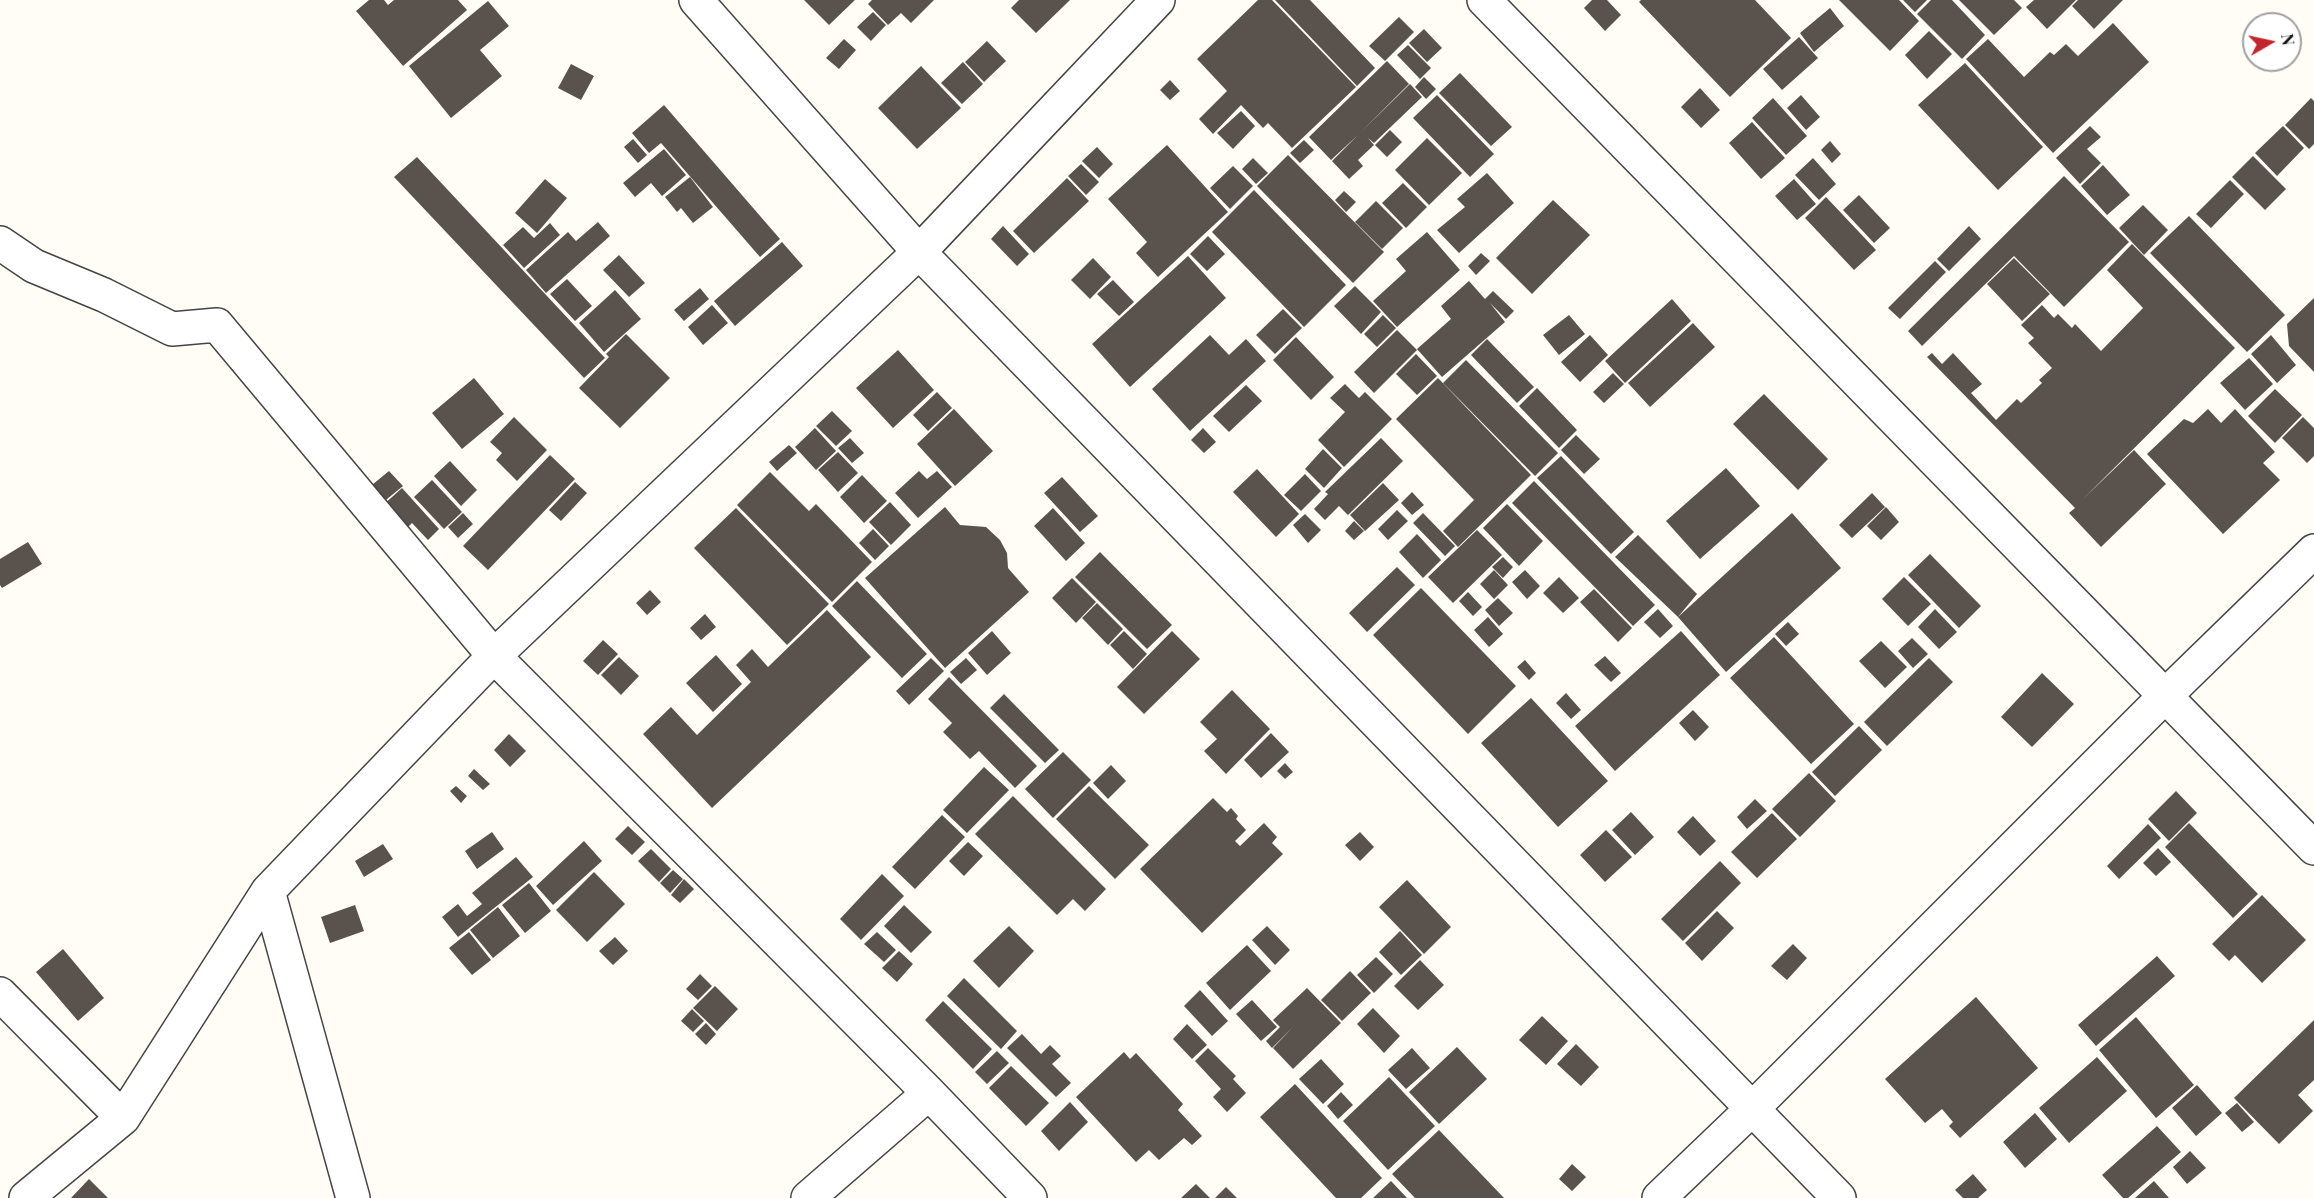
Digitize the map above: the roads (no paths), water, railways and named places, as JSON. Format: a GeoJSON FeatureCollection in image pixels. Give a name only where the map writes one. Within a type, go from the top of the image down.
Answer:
{"type":"FeatureCollection","features":[{"type":"Feature","properties":{"kind":"street"},"geometry":{"type":"LineString","coordinates":[[696,0],[919,252],[1839,1198]]}},
{"type":"Feature","properties":{"kind":"street"},"geometry":{"type":"LineString","coordinates":[[26,1198],[123,1118],[268,891],[494,656],[919,252],[1158,0]]}},
{"type":"Feature","properties":{"kind":"street"},"geometry":{"type":"LineString","coordinates":[[1484,0],[2314,848]]}},
{"type":"Feature","properties":{"kind":"street"},"geometry":{"type":"LineString","coordinates":[[0,243],[34,266],[172,329],[217,325],[494,656],[929,1093],[1030,1198]]}},
{"type":"Feature","properties":{"kind":"street"},"geometry":{"type":"LineString","coordinates":[[1659,1198],[1753,1108],[2165,696],[2314,551]]}},
{"type":"Feature","properties":{"kind":"street"},"geometry":{"type":"LineString","coordinates":[[268,891],[353,1198]]}},
{"type":"Feature","properties":{"kind":"street"},"geometry":{"type":"LineString","coordinates":[[0,994],[123,1118]]}},
{"type":"Feature","properties":{"kind":"street"},"geometry":{"type":"LineString","coordinates":[[808,1198],[929,1093]]}}]}
